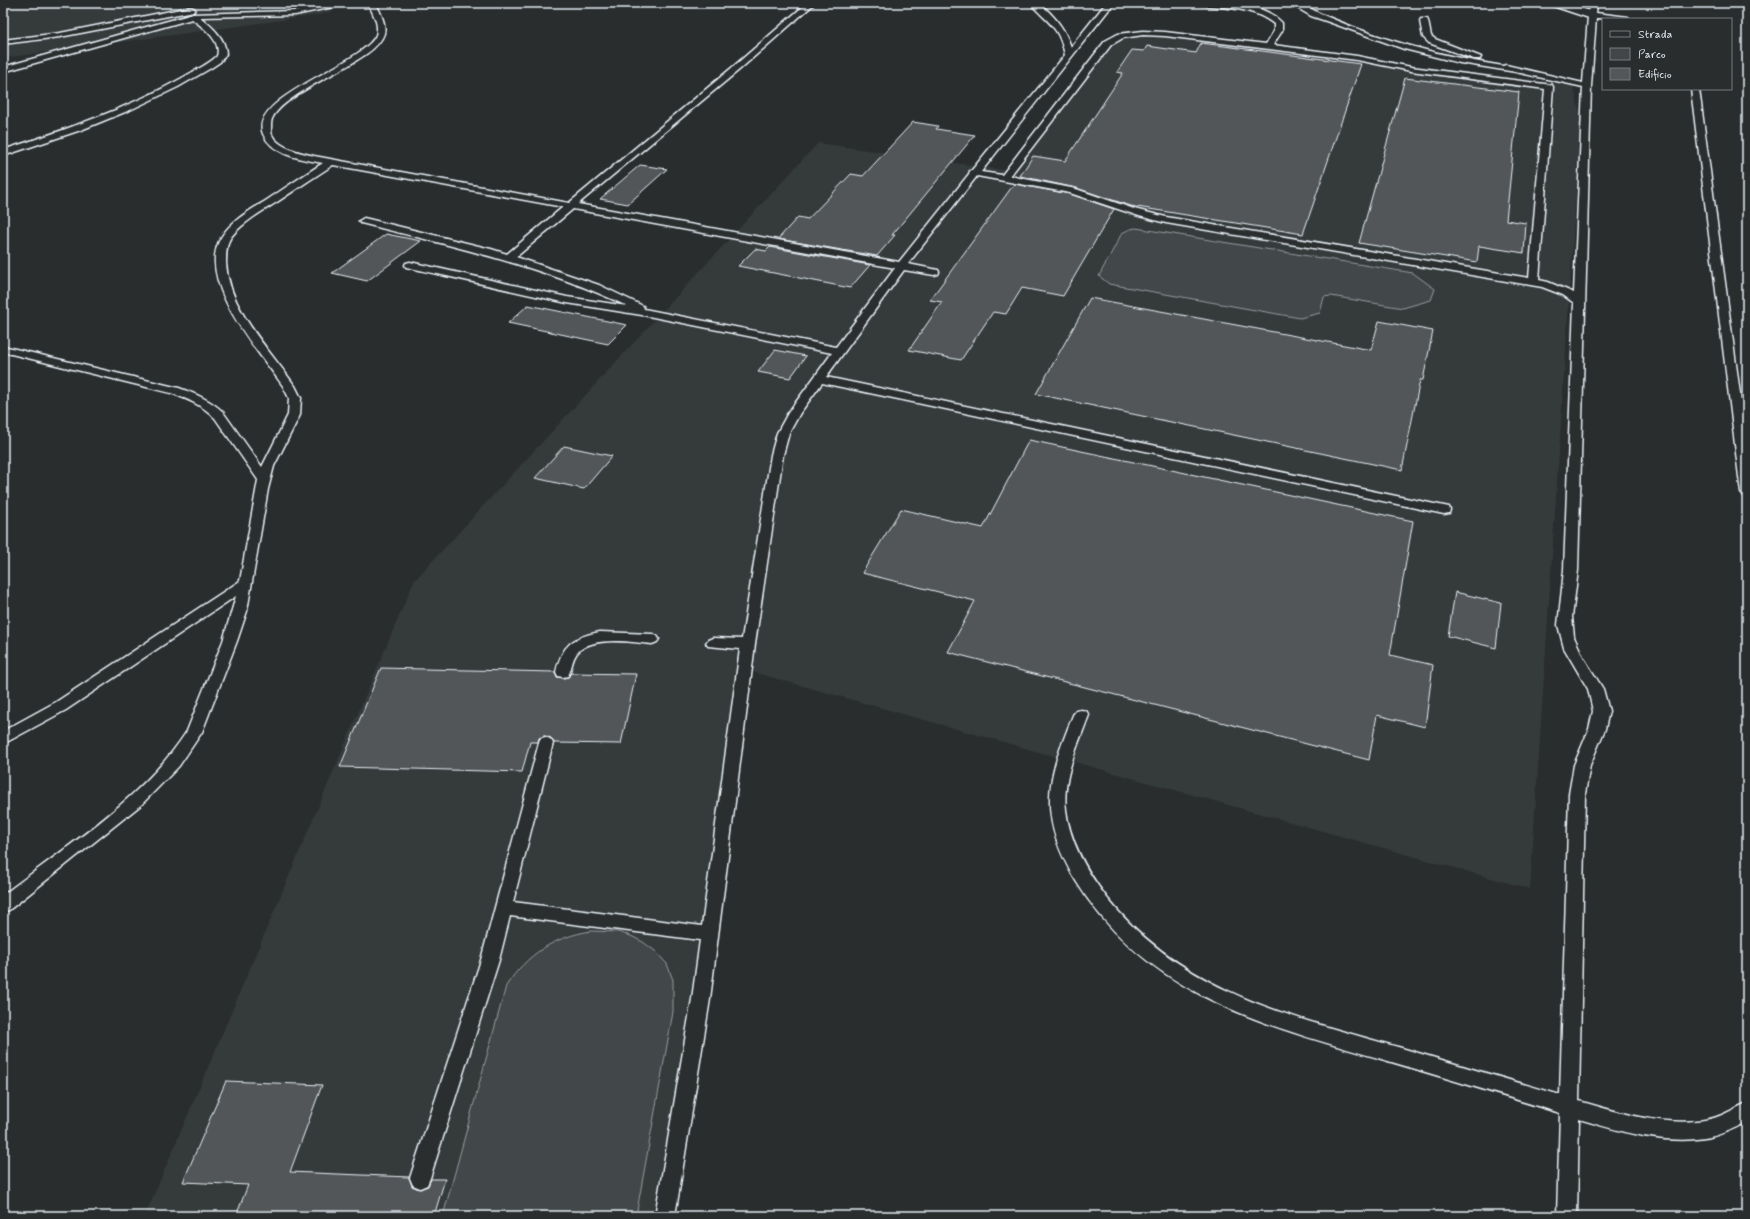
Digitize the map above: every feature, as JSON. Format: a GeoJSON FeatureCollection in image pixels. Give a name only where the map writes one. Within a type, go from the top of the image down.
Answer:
{"type":"FeatureCollection","features":[{"type":"Feature","properties":{"kind":"street"},"geometry":{"type":"LineString","coordinates":[[1554,3],[1593,9]]}},
{"type":"Feature","properties":{"kind":"lane"},"geometry":{"type":"LineString","coordinates":[[3,70],[193,16],[205,14],[295,13],[340,3]]}},
{"type":"Feature","properties":{"kind":"lane"},"geometry":{"type":"LineString","coordinates":[[372,3],[381,29],[380,36],[376,42],[361,54],[281,102],[274,108],[266,119],[265,129],[267,135],[281,148],[294,154],[331,162],[934,272]]}},
{"type":"Feature","properties":{"kind":"lane"},"geometry":{"type":"LineString","coordinates":[[509,258],[739,67],[811,3]]}},
{"type":"Feature","properties":{"kind":"lane"},"geometry":{"type":"LineString","coordinates":[[1034,3],[1041,8],[1060,30],[1068,44],[1069,56]]}},
{"type":"Feature","properties":{"kind":"lane"},"geometry":{"type":"LineString","coordinates":[[665,1216],[701,999],[748,644],[783,433],[791,418],[818,378],[902,265],[973,173],[1069,56],[1082,37],[1110,3]]}},
{"type":"Feature","properties":{"kind":"lane"},"geometry":{"type":"LineString","coordinates":[[1201,3],[1248,9],[1272,18],[1278,23],[1279,29],[1268,47]]}},
{"type":"Feature","properties":{"kind":"lane"},"geometry":{"type":"LineString","coordinates":[[1296,3],[1314,14],[1401,46],[1462,62],[1514,70],[1587,86]]}},
{"type":"Feature","properties":{"kind":"lane"},"geometry":{"type":"LineString","coordinates":[[3,42],[60,35],[192,8],[203,9],[205,14]]}},
{"type":"Feature","properties":{"kind":"lane"},"geometry":{"type":"LineString","coordinates":[[1568,1216],[1576,806],[1579,776],[1583,761],[1601,717],[1600,701],[1597,693],[1577,660],[1566,636],[1565,625],[1571,579],[1587,86],[1595,32],[1593,9],[1622,18]]}},
{"type":"Feature","properties":{"kind":"lane"},"geometry":{"type":"LineString","coordinates":[[3,153],[72,130],[112,114],[173,86],[215,62],[222,54],[222,47],[207,27],[193,16]]}},
{"type":"Feature","properties":{"kind":"lane"},"geometry":{"type":"LineString","coordinates":[[1424,21],[1427,37],[1432,41],[1514,70]]}},
{"type":"Feature","properties":{"kind":"lane"},"geometry":{"type":"LineString","coordinates":[[1004,178],[1108,43],[1116,37],[1134,33],[1155,33],[1357,58],[1411,68],[1549,87],[1534,282]]}},
{"type":"Feature","properties":{"kind":"lane"},"geometry":{"type":"LineString","coordinates":[[1695,90],[1747,493]]}},
{"type":"Feature","properties":{"kind":"lane"},"geometry":{"type":"LineString","coordinates":[[3,904],[138,798],[176,760],[194,732],[236,625],[246,583],[264,479],[273,453],[294,415],[295,398],[289,386],[231,303],[222,278],[220,261],[222,250],[226,237],[244,219],[331,162]]}},
{"type":"Feature","properties":{"kind":"lane"},"geometry":{"type":"LineString","coordinates":[[973,173],[1073,192],[1141,214],[1166,220],[1534,282],[1560,290],[1579,302]]}},
{"type":"Feature","properties":{"kind":"lane"},"geometry":{"type":"LineString","coordinates":[[364,222],[457,243],[509,258],[595,288],[626,301],[648,313]]}},
{"type":"Feature","properties":{"kind":"lane"},"geometry":{"type":"LineString","coordinates":[[410,265],[556,298],[648,313],[838,351]]}},
{"type":"Feature","properties":{"kind":"lane"},"geometry":{"type":"LineString","coordinates":[[3,349],[175,390],[200,401],[219,415],[264,479]]}},
{"type":"Feature","properties":{"kind":"lane"},"geometry":{"type":"LineString","coordinates":[[818,378],[1444,510]]}},
{"type":"Feature","properties":{"kind":"lane"},"geometry":{"type":"LineString","coordinates":[[3,738],[61,706],[246,583]]}},
{"type":"Feature","properties":{"kind":"lane"},"geometry":{"type":"LineString","coordinates":[[563,672],[568,654],[581,642],[600,637],[652,639]]}},
{"type":"Feature","properties":{"kind":"lane"},"geometry":{"type":"LineString","coordinates":[[713,643],[748,644]]}},
{"type":"Feature","properties":{"kind":"lane"},"geometry":{"type":"LineString","coordinates":[[1081,715],[1066,757],[1058,793],[1058,809],[1065,845],[1082,876],[1106,908],[1122,926],[1160,960],[1202,988],[1265,1014],[1602,1117],[1644,1127],[1679,1130],[1709,1128],[1747,1112]]}},
{"type":"Feature","properties":{"kind":"lane"},"geometry":{"type":"LineString","coordinates":[[420,1178],[490,960],[545,743]]}},
{"type":"Feature","properties":{"kind":"lane"},"geometry":{"type":"LineString","coordinates":[[504,908],[710,934]]}},
{"type":"Feature","properties":{"kind":"shaded area"},"geometry":{"type":"Polygon","coordinates":[[[3,3],[359,3],[319,15],[3,58],[3,3]]]}},
{"type":"Feature","properties":{"kind":"shaded area"},"geometry":{"type":"Polygon","coordinates":[[[1165,34],[1573,85],[1581,119],[1530,889],[745,670],[665,1216],[145,1216],[414,581],[818,143],[1010,171],[1108,43],[1121,35],[1165,34]]]}},
{"type":"Feature","properties":{"kind":"green space"},"geometry":{"type":"Polygon","coordinates":[[[1136,228],[1413,273],[1435,289],[1431,300],[1403,308],[1331,296],[1324,297],[1320,313],[1300,318],[1109,284],[1099,276],[1122,233],[1136,228]]]}},
{"type":"Feature","properties":{"kind":"green space"},"geometry":{"type":"Polygon","coordinates":[[[591,931],[618,932],[643,942],[655,951],[667,964],[673,980],[673,1012],[636,1216],[443,1216],[506,986],[523,965],[542,949],[565,938],[591,931]]]}},
{"type":"Feature","properties":{"kind":"building"},"geometry":{"type":"Polygon","coordinates":[[[1201,43],[1361,64],[1303,234],[1131,206],[1076,188],[1020,176],[1033,156],[1065,161],[1123,73],[1117,72],[1132,50],[1144,51],[1147,46],[1196,53],[1201,43]]]}},
{"type":"Feature","properties":{"kind":"building"},"geometry":{"type":"Polygon","coordinates":[[[1405,78],[1519,92],[1506,220],[1526,223],[1524,253],[1479,246],[1477,262],[1359,243],[1405,78]]]}},
{"type":"Feature","properties":{"kind":"building"},"geometry":{"type":"Polygon","coordinates":[[[913,122],[938,126],[936,129],[975,135],[892,235],[895,235],[877,256],[778,239],[798,217],[808,219],[851,174],[863,176],[913,122]]]}},
{"type":"Feature","properties":{"kind":"building"},"geometry":{"type":"Polygon","coordinates":[[[640,165],[667,169],[628,204],[600,199],[640,165]]]}},
{"type":"Feature","properties":{"kind":"building"},"geometry":{"type":"Polygon","coordinates":[[[1014,184],[1070,194],[1114,209],[1063,296],[1022,288],[1006,314],[993,312],[961,360],[909,350],[942,302],[930,300],[1014,184]]]}},
{"type":"Feature","properties":{"kind":"building"},"geometry":{"type":"Polygon","coordinates":[[[386,234],[421,241],[367,281],[332,273],[386,234]]]}},
{"type":"Feature","properties":{"kind":"building"},"geometry":{"type":"Polygon","coordinates":[[[770,247],[870,265],[850,288],[738,266],[755,249],[766,251],[770,247]]]}},
{"type":"Feature","properties":{"kind":"building"},"geometry":{"type":"Polygon","coordinates":[[[1090,298],[1371,350],[1379,321],[1433,331],[1423,380],[1420,380],[1402,470],[1036,394],[1090,298]]]}},
{"type":"Feature","properties":{"kind":"building"},"geometry":{"type":"Polygon","coordinates":[[[528,305],[627,325],[608,344],[508,323],[528,305]]]}},
{"type":"Feature","properties":{"kind":"building"},"geometry":{"type":"Polygon","coordinates":[[[775,350],[806,356],[790,378],[758,372],[775,350]]]}},
{"type":"Feature","properties":{"kind":"building"},"geometry":{"type":"Polygon","coordinates":[[[1029,440],[1413,521],[1390,655],[1433,665],[1425,727],[1377,715],[1369,760],[948,652],[975,601],[862,573],[901,509],[983,528],[1029,440]]]}},
{"type":"Feature","properties":{"kind":"building"},"geometry":{"type":"Polygon","coordinates":[[[564,446],[612,456],[584,489],[535,478],[564,446]]]}},
{"type":"Feature","properties":{"kind":"building"},"geometry":{"type":"Polygon","coordinates":[[[1455,592],[1501,603],[1496,648],[1448,636],[1455,592]]]}},
{"type":"Feature","properties":{"kind":"building"},"geometry":{"type":"Polygon","coordinates":[[[381,668],[555,672],[557,677],[563,678],[568,677],[571,673],[636,674],[621,744],[554,743],[551,738],[544,736],[539,738],[538,742],[530,742],[522,772],[340,767],[381,668]]]}},
{"type":"Feature","properties":{"kind":"building"},"geometry":{"type":"Polygon","coordinates":[[[226,1081],[322,1085],[290,1172],[409,1177],[412,1186],[419,1189],[428,1186],[431,1179],[445,1179],[434,1216],[236,1216],[248,1185],[183,1182],[226,1081]]]}}]}
